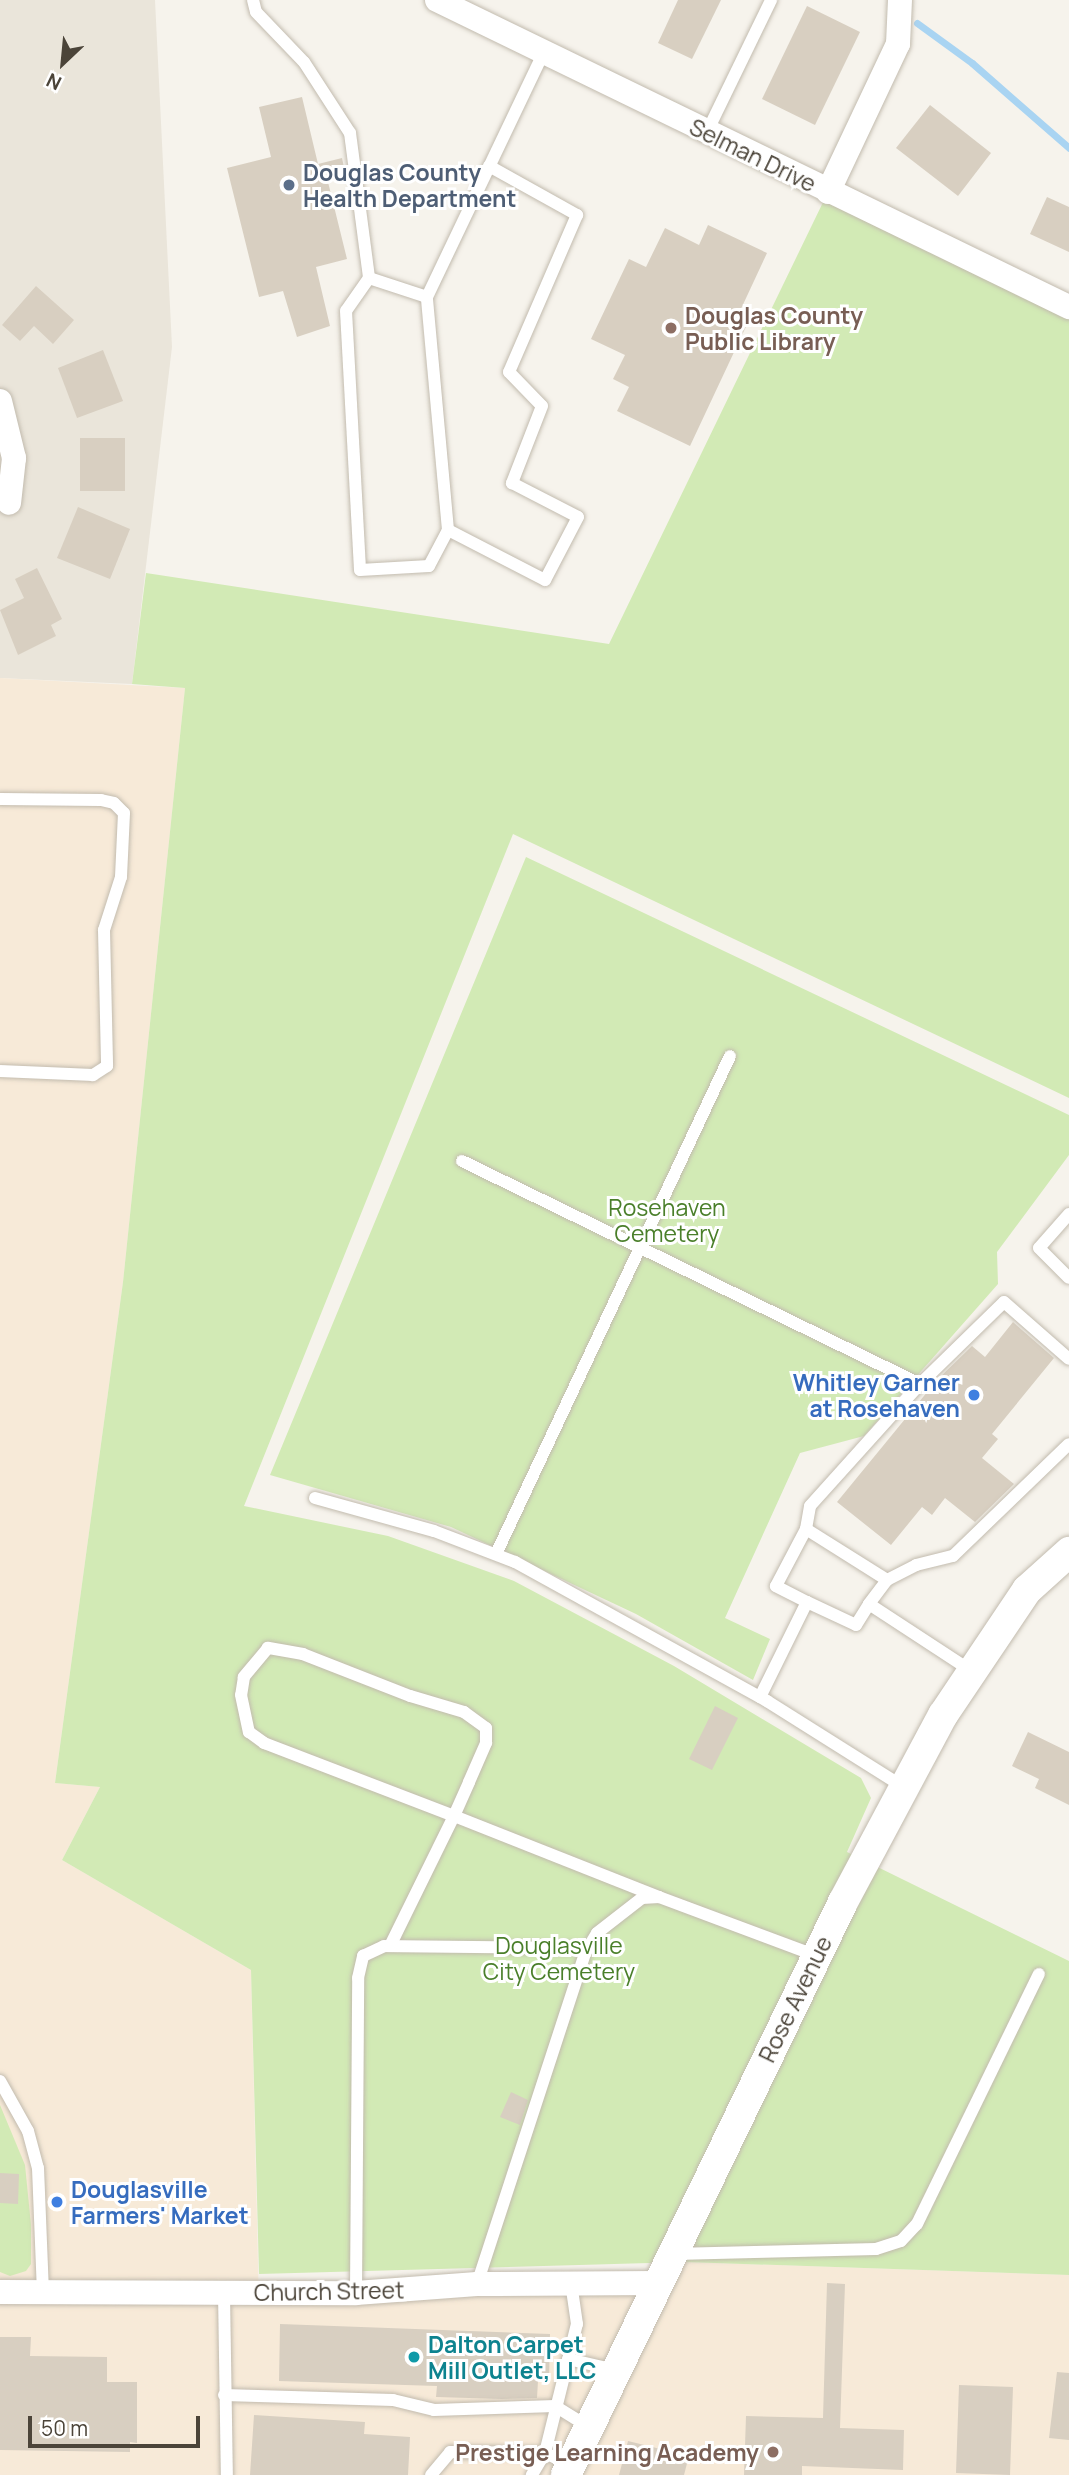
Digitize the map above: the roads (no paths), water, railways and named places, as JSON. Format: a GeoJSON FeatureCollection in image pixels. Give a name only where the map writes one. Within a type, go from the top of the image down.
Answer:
{"type":"FeatureCollection","features":[{"type":"Feature","properties":{"kind":"street"},"geometry":{"type":"LineString","coordinates":[[828,192],[898,44],[900,0]]}},
{"type":"Feature","properties":{"kind":"street","name":"Selman Drive"},"geometry":{"type":"LineString","coordinates":[[450,3],[828,192],[1069,307]]}},
{"type":"Feature","properties":{"kind":"street"},"geometry":{"type":"LineString","coordinates":[[0,401],[14,458],[9,503]]}},
{"type":"Feature","properties":{"kind":"street","name":"Rose Avenue"},"geometry":{"type":"LineString","coordinates":[[560,2464],[589,2427],[817,1956],[970,1670],[1027,1590],[1069,1552]]}},
{"type":"Feature","properties":{"kind":"street","name":"Church Street"},"geometry":{"type":"LineString","coordinates":[[0,2292],[356,2293],[477,2284],[657,2283]]}},
{"type":"Feature","properties":{"kind":"lane"},"geometry":{"type":"LineString","coordinates":[[253,0],[256,12],[304,62],[350,133],[369,278],[346,311],[360,570],[429,566],[448,530],[427,297],[544,52]]}},
{"type":"Feature","properties":{"kind":"lane"},"geometry":{"type":"LineString","coordinates":[[707,132],[772,0]]}},
{"type":"Feature","properties":{"kind":"lane"},"geometry":{"type":"LineString","coordinates":[[448,530],[545,580],[578,517],[512,483],[542,407],[509,372],[577,215],[489,166]]}},
{"type":"Feature","properties":{"kind":"lane"},"geometry":{"type":"LineString","coordinates":[[369,278],[427,297]]}},
{"type":"Feature","properties":{"kind":"lane"},"geometry":{"type":"LineString","coordinates":[[0,799],[101,800],[114,803],[124,813],[121,877],[104,930],[107,1066],[93,1075],[0,1070]]}},
{"type":"Feature","properties":{"kind":"lane"},"geometry":{"type":"LineString","coordinates":[[496,1554],[730,1056]]}},
{"type":"Feature","properties":{"kind":"lane"},"geometry":{"type":"LineString","coordinates":[[462,1161],[641,1245],[920,1384]]}},
{"type":"Feature","properties":{"kind":"lane"},"geometry":{"type":"LineString","coordinates":[[1069,1214],[1040,1248],[1069,1278]]}},
{"type":"Feature","properties":{"kind":"lane"},"geometry":{"type":"LineString","coordinates":[[1069,1359],[1004,1302],[920,1384],[810,1506],[806,1529],[776,1586],[856,1625],[887,1580],[916,1565],[953,1556],[1069,1444]]}},
{"type":"Feature","properties":{"kind":"lane"},"geometry":{"type":"LineString","coordinates":[[315,1498],[434,1531],[496,1554],[646,1630],[760,1697],[905,1788]]}},
{"type":"Feature","properties":{"kind":"lane"},"geometry":{"type":"LineString","coordinates":[[806,1529],[887,1580]]}},
{"type":"Feature","properties":{"kind":"lane"},"geometry":{"type":"LineString","coordinates":[[760,1697],[807,1602]]}},
{"type":"Feature","properties":{"kind":"lane"},"geometry":{"type":"LineString","coordinates":[[869,1604],[970,1670]]}},
{"type":"Feature","properties":{"kind":"lane"},"geometry":{"type":"LineString","coordinates":[[390,1946],[454,1816],[486,1743],[486,1728],[478,1720],[286,1649],[268,1648],[244,1677],[241,1695],[249,1732],[264,1743],[454,1816],[659,1897],[817,1956]]}},
{"type":"Feature","properties":{"kind":"lane"},"geometry":{"type":"LineString","coordinates":[[477,2284],[588,1948],[622,1912],[642,1898],[659,1897]]}},
{"type":"Feature","properties":{"kind":"lane"},"geometry":{"type":"LineString","coordinates":[[356,2293],[358,1978],[363,1956],[390,1946],[588,1948]]}},
{"type":"Feature","properties":{"kind":"lane"},"geometry":{"type":"LineString","coordinates":[[671,2255],[876,2249],[901,2241],[917,2224],[1039,1974]]}},
{"type":"Feature","properties":{"kind":"lane"},"geometry":{"type":"LineString","coordinates":[[0,2081],[28,2131],[38,2168],[43,2293]]}},
{"type":"Feature","properties":{"kind":"lane"},"geometry":{"type":"LineString","coordinates":[[560,2464],[555,2406],[577,2325],[571,2283]]}},
{"type":"Feature","properties":{"kind":"lane"},"geometry":{"type":"LineString","coordinates":[[224,2293],[226,2475]]}},
{"type":"Feature","properties":{"kind":"lane"},"geometry":{"type":"LineString","coordinates":[[568,2359],[615,2370]]}},
{"type":"Feature","properties":{"kind":"lane"},"geometry":{"type":"LineString","coordinates":[[224,2395],[393,2400],[434,2410],[555,2406],[589,2427]]}},
{"type":"Feature","properties":{"kind":"lane"},"geometry":{"type":"LineString","coordinates":[[431,2475],[450,2452],[560,2464]]}},
{"type":"Feature","properties":{"kind":"lane"},"geometry":{"type":"LineString","coordinates":[[532,2475],[560,2464]]}},
{"type":"Feature","properties":{"kind":"waterway"},"geometry":{"type":"LineString","coordinates":[[917,23],[972,63],[1069,148]]}},
{"type":"Feature","properties":{"kind":"place","name":"Douglas County Health Department"},"geometry":{"type":"Point","coordinates":[289,185]}},
{"type":"Feature","properties":{"kind":"place","name":"Douglas County Public Library"},"geometry":{"type":"Point","coordinates":[671,328]}},
{"type":"Feature","properties":{"kind":"place","name":"Whitley Garner at Rosehaven"},"geometry":{"type":"Point","coordinates":[974,1395]}},
{"type":"Feature","properties":{"kind":"place","name":"Douglasville Farmers' Market"},"geometry":{"type":"Point","coordinates":[57,2202]}},
{"type":"Feature","properties":{"kind":"place","name":"Dalton Carpet Mill Outlet, LLC"},"geometry":{"type":"Point","coordinates":[414,2357]}},
{"type":"Feature","properties":{"kind":"place","name":"Prestige Learning Academy"},"geometry":{"type":"Point","coordinates":[773,2452]}},
{"type":"Feature","properties":{"kind":"park label","name":"Rosehaven Cemetery"},"geometry":{"type":"Point","coordinates":[667,1220]}},
{"type":"Feature","properties":{"kind":"park label","name":"Douglasville City Cemetery"},"geometry":{"type":"Point","coordinates":[559,1958]}}]}
